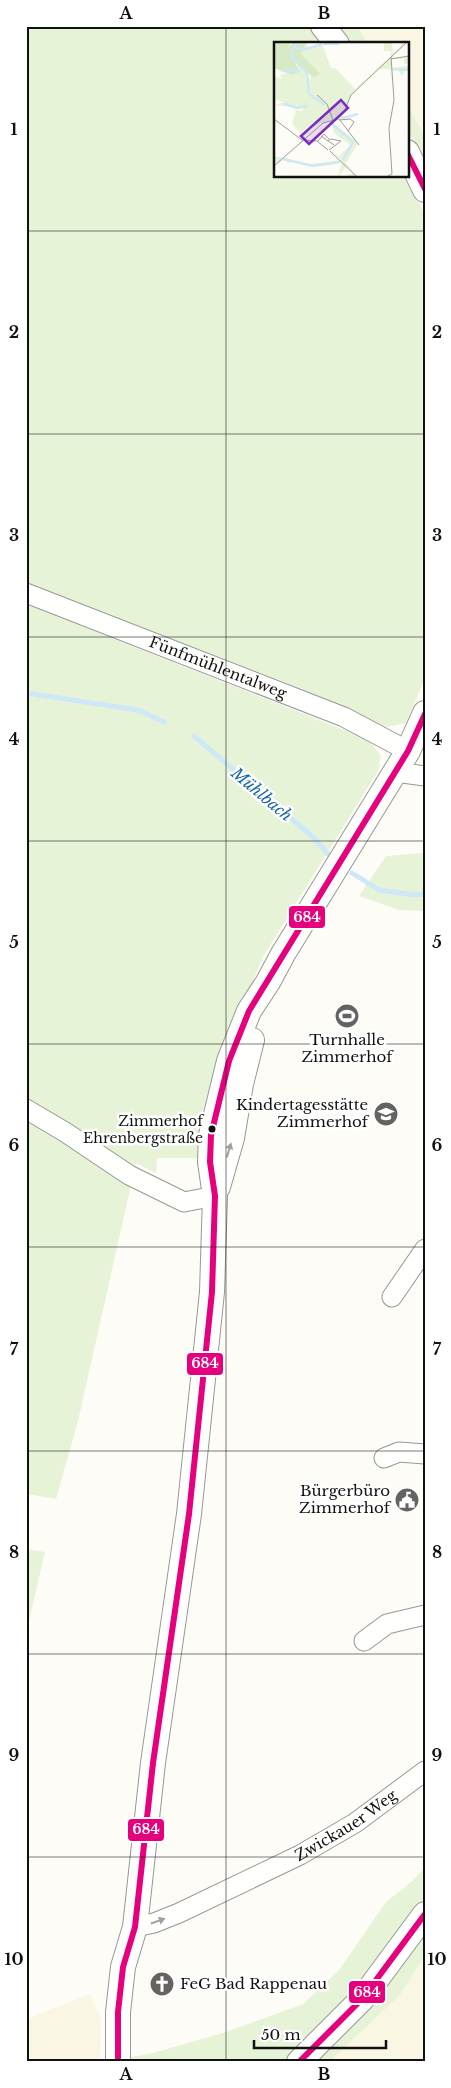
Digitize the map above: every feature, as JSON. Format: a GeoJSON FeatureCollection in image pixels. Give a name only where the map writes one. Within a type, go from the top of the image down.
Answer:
{"type":"FeatureCollection","features":[{"type":"Feature","properties":{"kind":"street"},"geometry":{"type":"LineString","coordinates":[[323,26],[335,42]]}},
{"type":"Feature","properties":{"kind":"street"},"geometry":{"type":"LineString","coordinates":[[408,154],[425,190]]}},
{"type":"Feature","properties":{"kind":"street","name":"Fünfmühlentalweg"},"geometry":{"type":"LineString","coordinates":[[26,593],[344,717],[408,751]]}},
{"type":"Feature","properties":{"kind":"street"},"geometry":{"type":"LineString","coordinates":[[118,2062],[118,2012],[123,1967],[135,1927],[153,1763],[189,1514],[212,1292],[215,1196],[210,1162],[211,1135],[229,1061],[250,1012],[283,954],[408,751],[425,714]]}},
{"type":"Feature","properties":{"kind":"street"},"geometry":{"type":"LineString","coordinates":[[395,772],[425,776]]}},
{"type":"Feature","properties":{"kind":"street"},"geometry":{"type":"LineString","coordinates":[[26,1109],[65,1132],[129,1175],[184,1202],[215,1196]]}},
{"type":"Feature","properties":{"kind":"street"},"geometry":{"type":"LineString","coordinates":[[392,1297],[425,1249]]}},
{"type":"Feature","properties":{"kind":"street"},"geometry":{"type":"LineString","coordinates":[[384,1458],[399,1452],[425,1454]]}},
{"type":"Feature","properties":{"kind":"street"},"geometry":{"type":"LineString","coordinates":[[364,1641],[387,1624],[425,1615]]}},
{"type":"Feature","properties":{"kind":"street","name":"Zwickauer Weg"},"geometry":{"type":"LineString","coordinates":[[135,1927],[180,1913],[300,1855],[355,1823],[425,1771]]}},
{"type":"Feature","properties":{"kind":"street"},"geometry":{"type":"LineString","coordinates":[[299,2062],[362,1998],[425,1914]]}},
{"type":"Feature","properties":{"kind":"shaded area"},"geometry":{"type":"Polygon","coordinates":[[[357,26],[425,26],[425,137],[408,106],[408,42],[367,42],[357,26]]]}},
{"type":"Feature","properties":{"kind":"shaded area"},"geometry":{"type":"Polygon","coordinates":[[[425,1955],[425,2062],[329,2062],[400,1995],[425,1955]]]}},
{"type":"Feature","properties":{"kind":"shaded area"},"geometry":{"type":"Polygon","coordinates":[[[90,1994],[101,2018],[100,2062],[26,2062],[26,2019],[90,1994]]]}},
{"type":"Feature","properties":{"kind":"green space"},"geometry":{"type":"Polygon","coordinates":[[[26,26],[315,26],[327,42],[274,42],[274,178],[408,178],[408,174],[425,216],[425,678],[406,723],[387,727],[26,584],[26,26]]]}},
{"type":"Feature","properties":{"kind":"green space"},"geometry":{"type":"Polygon","coordinates":[[[340,26],[357,26],[367,42],[352,42],[340,26]]]}},
{"type":"Feature","properties":{"kind":"green space"},"geometry":{"type":"Polygon","coordinates":[[[408,106],[425,137],[425,163],[408,132],[408,106]]]}},
{"type":"Feature","properties":{"kind":"green space"},"geometry":{"type":"Polygon","coordinates":[[[26,604],[367,739],[381,756],[378,771],[264,955],[213,1074],[201,1117],[200,1158],[157,1158],[156,1173],[136,1163],[78,1421],[56,1499],[26,1494],[26,604]]]}},
{"type":"Feature","properties":{"kind":"green space"},"geometry":{"type":"Polygon","coordinates":[[[425,853],[425,911],[399,910],[359,896],[386,856],[425,853]]]}},
{"type":"Feature","properties":{"kind":"green space"},"geometry":{"type":"Polygon","coordinates":[[[26,1549],[45,1552],[27,1629],[26,1629],[26,1549]]]}},
{"type":"Feature","properties":{"kind":"green space"},"geometry":{"type":"Polygon","coordinates":[[[425,1868],[425,1896],[366,1982],[288,2062],[131,2062],[131,2057],[153,2053],[226,2032],[303,2004],[339,1970],[386,1902],[425,1868]]]}},
{"type":"Feature","properties":{"kind":"green space"},"geometry":{"type":"Polygon","coordinates":[[[425,1932],[425,1955],[400,1995],[329,2062],[316,2062],[365,2014],[425,1932]]]}},
{"type":"Feature","properties":{"kind":"waterway","name":"Mühlbach"},"geometry":{"type":"LineString","coordinates":[[26,693],[138,710],[164,722]]}},
{"type":"Feature","properties":{"kind":"waterway","name":"Mühlbach"},"geometry":{"type":"LineString","coordinates":[[194,736],[313,837],[329,855]]}},
{"type":"Feature","properties":{"kind":"waterway","name":"Mühlbach"},"geometry":{"type":"LineString","coordinates":[[352,873],[379,890],[415,895],[425,894]]}},
{"type":"Feature","properties":{"kind":"transit line","name":"684"},"geometry":{"type":"LineString","coordinates":[[408,155],[425,189]]}},
{"type":"Feature","properties":{"kind":"transit line","name":"684"},"geometry":{"type":"LineString","coordinates":[[118,2062],[118,2012],[123,1967],[135,1927],[153,1763],[189,1514],[212,1292],[215,1196],[210,1162],[211,1135],[229,1061],[249,1011],[408,751],[425,714]]}},
{"type":"Feature","properties":{"kind":"transit line","name":"684"},"geometry":{"type":"LineString","coordinates":[[299,2062],[362,1999],[425,1914]]}},
{"type":"Feature","properties":{"kind":"place","name":"Turnhalle Zimmerhof"},"geometry":{"type":"Point","coordinates":[347,1016]}},
{"type":"Feature","properties":{"kind":"place","name":"Kindertagesstätte Zimmerhof"},"geometry":{"type":"Point","coordinates":[386,1114]}},
{"type":"Feature","properties":{"kind":"place","name":"Zimmerhof Ehrenbergstraße"},"geometry":{"type":"Point","coordinates":[212,1129]}},
{"type":"Feature","properties":{"kind":"place","name":"Bürgerbüro Zimmerhof"},"geometry":{"type":"Point","coordinates":[407,1500]}},
{"type":"Feature","properties":{"kind":"place","name":"FeG Bad Rappenau"},"geometry":{"type":"Point","coordinates":[162,1984]}}]}
